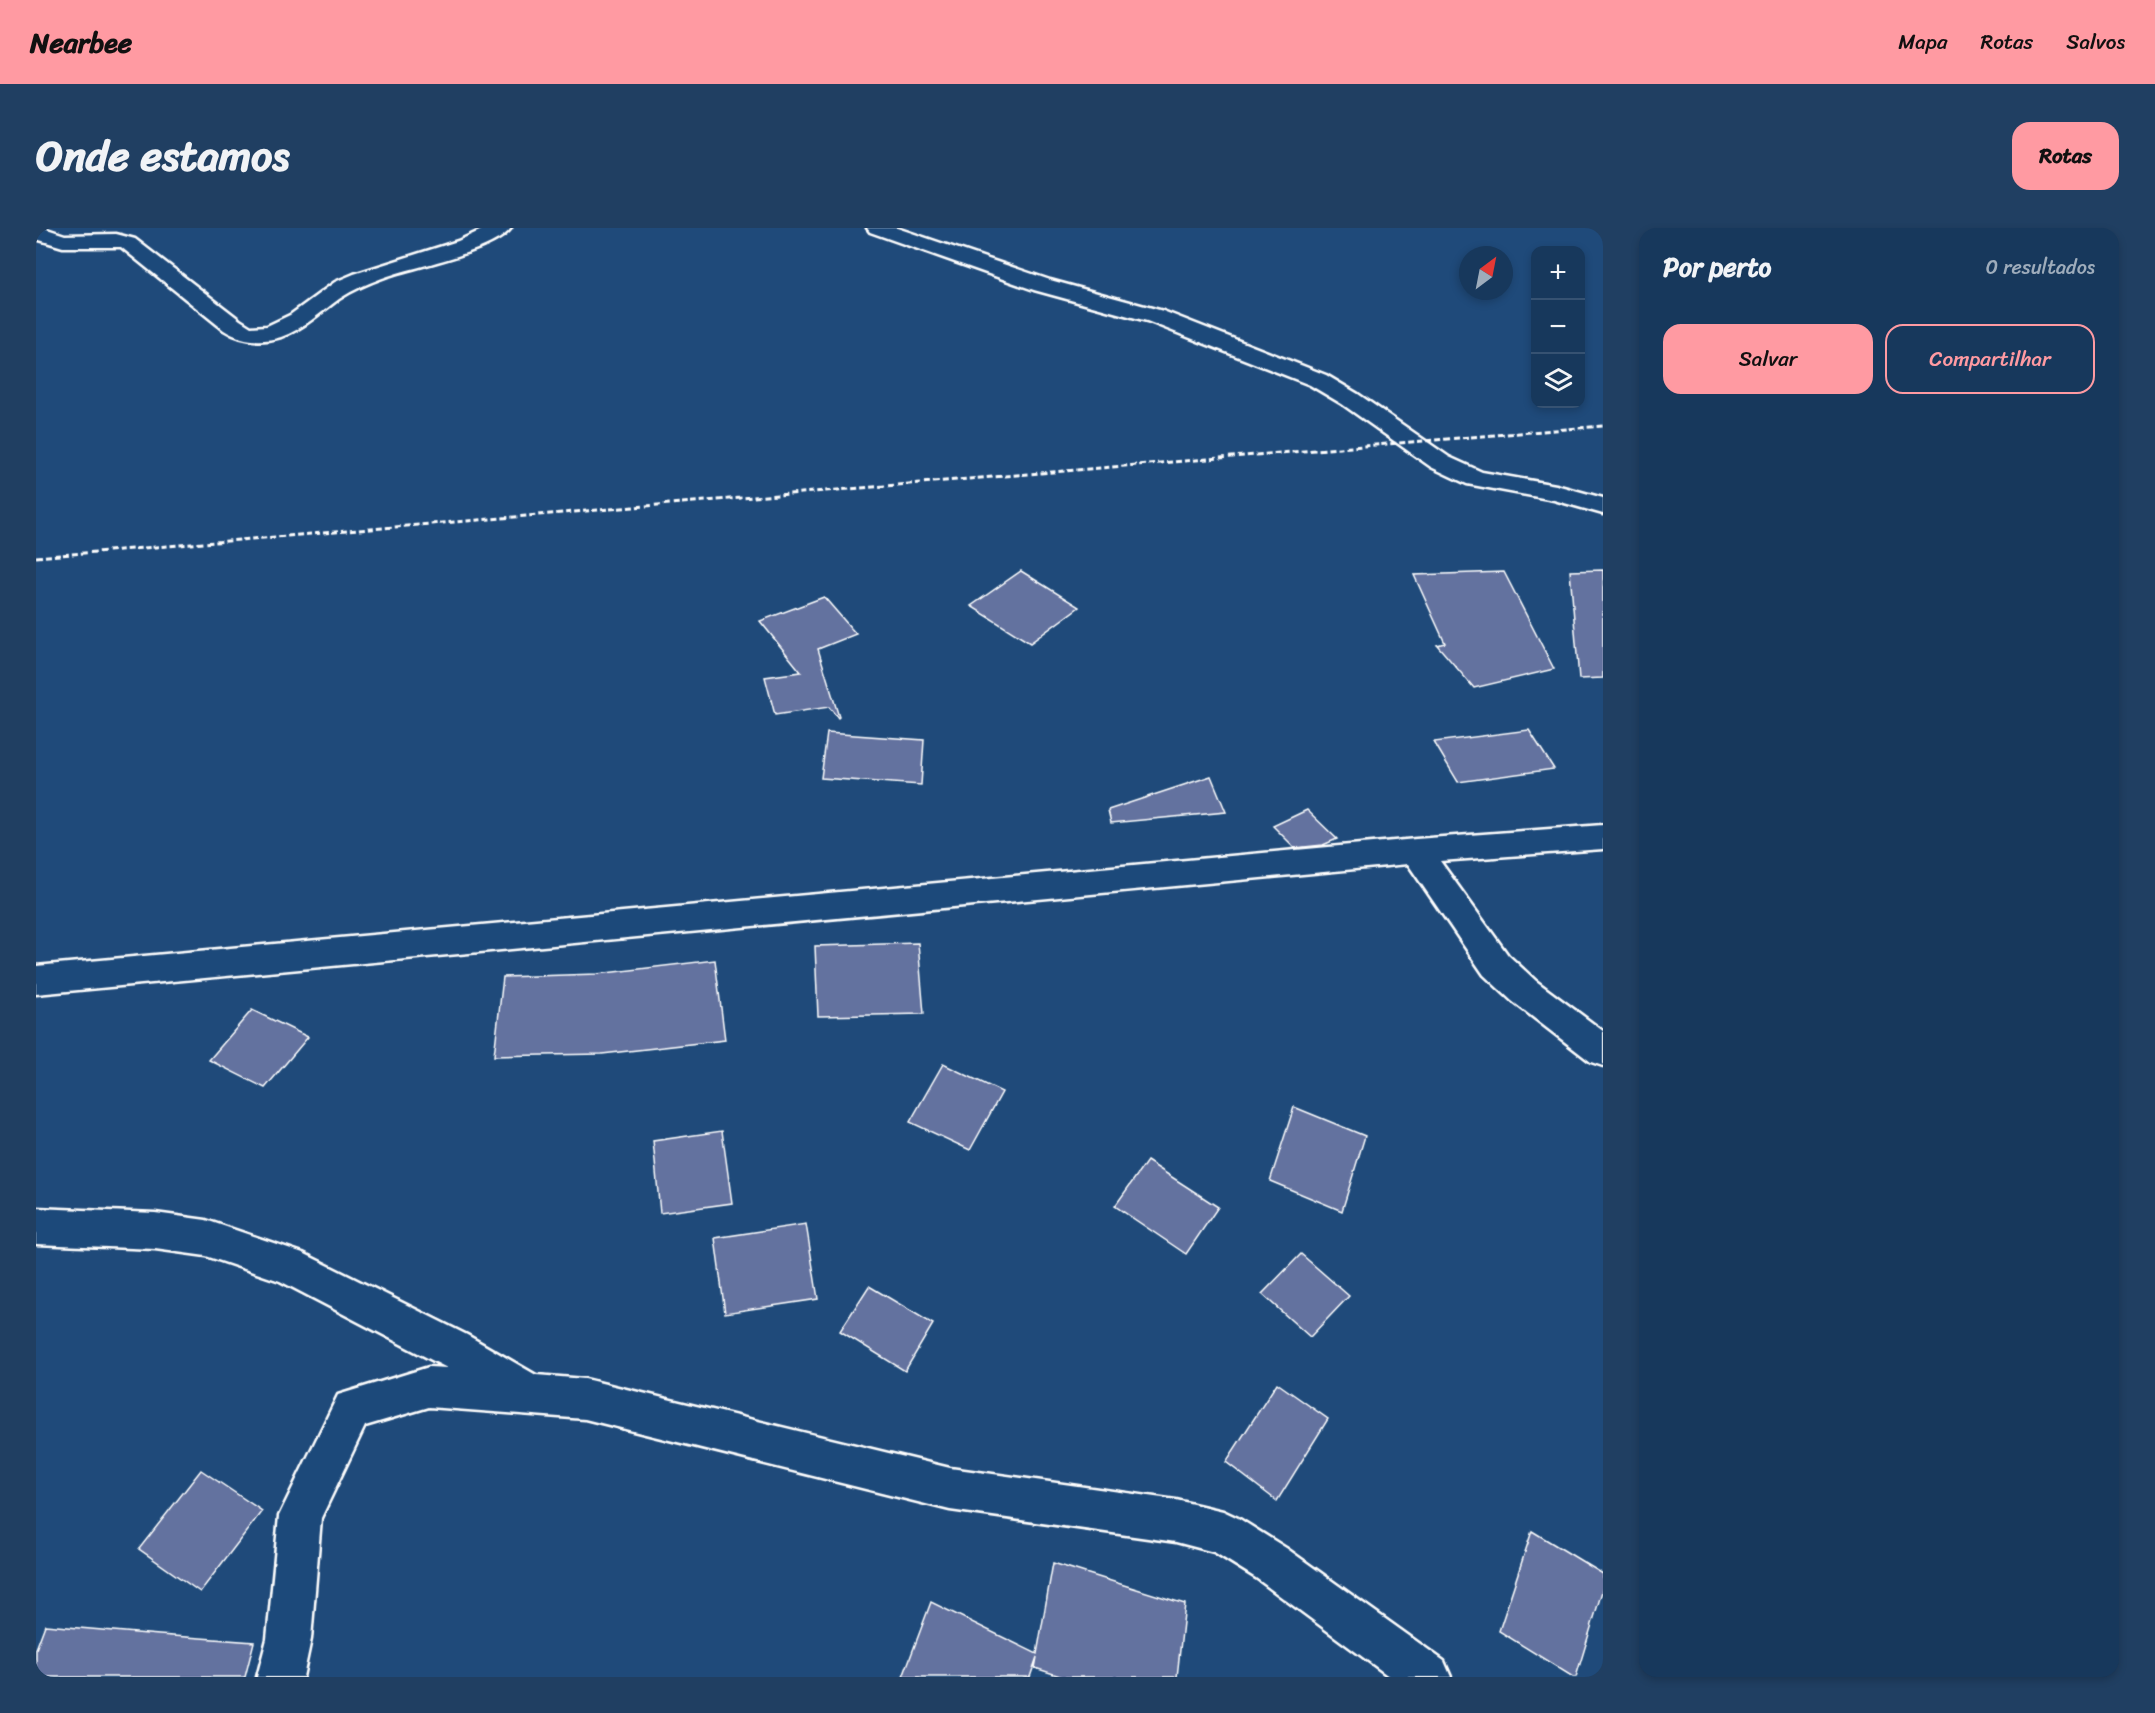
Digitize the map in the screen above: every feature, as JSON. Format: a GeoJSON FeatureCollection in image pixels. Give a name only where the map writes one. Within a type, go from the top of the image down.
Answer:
{"type":"FeatureCollection","features":[{"type":"Feature","properties":{"kind":"street"},"geometry":{"type":"LineString","coordinates":[[36,232],[63,241],[123,240],[197,300],[238,329],[257,334],[283,329],[311,307],[359,279],[444,252],[501,228]]}},
{"type":"Feature","properties":{"kind":"street"},"geometry":{"type":"LineString","coordinates":[[877,228],[1042,285],[1155,316],[1317,380],[1350,399],[1440,462],[1476,479],[1556,493],[1603,506]]}},
{"type":"Feature","properties":{"kind":"street"},"geometry":{"type":"LineString","coordinates":[[36,980],[1416,851],[1603,837]]}},
{"type":"Feature","properties":{"kind":"street"},"geometry":{"type":"LineString","coordinates":[[1416,851],[1496,965],[1524,991],[1603,1051]]}},
{"type":"Feature","properties":{"kind":"street"},"geometry":{"type":"LineString","coordinates":[[36,1226],[156,1231],[206,1238],[289,1266],[453,1349],[531,1395]]}},
{"type":"Feature","properties":{"kind":"street"},"geometry":{"type":"LineString","coordinates":[[280,1677],[289,1639],[300,1516],[352,1409],[429,1387],[585,1399],[950,1489],[1176,1521],[1223,1533],[1271,1563],[1428,1677]]}},
{"type":"Feature","properties":{"kind":"building"},"geometry":{"type":"Polygon","coordinates":[[[1603,570],[1603,678],[1579,679],[1570,571],[1603,570]]]}},
{"type":"Feature","properties":{"kind":"building"},"geometry":{"type":"Polygon","coordinates":[[[1021,571],[1079,607],[1030,643],[971,606],[1021,571]]]}},
{"type":"Feature","properties":{"kind":"building"},"geometry":{"type":"Polygon","coordinates":[[[1504,572],[1554,669],[1474,688],[1437,645],[1445,643],[1414,575],[1504,572]]]}},
{"type":"Feature","properties":{"kind":"building"},"geometry":{"type":"Polygon","coordinates":[[[824,597],[856,634],[818,649],[839,717],[829,707],[775,715],[765,677],[801,672],[760,621],[824,597]]]}},
{"type":"Feature","properties":{"kind":"building"},"geometry":{"type":"Polygon","coordinates":[[[1529,730],[1554,769],[1458,782],[1434,742],[1529,730]]]}},
{"type":"Feature","properties":{"kind":"building"},"geometry":{"type":"Polygon","coordinates":[[[827,733],[924,740],[921,785],[821,778],[827,733]]]}},
{"type":"Feature","properties":{"kind":"building"},"geometry":{"type":"Polygon","coordinates":[[[1211,776],[1226,812],[1111,823],[1108,810],[1211,776]]]}},
{"type":"Feature","properties":{"kind":"building"},"geometry":{"type":"Polygon","coordinates":[[[1307,810],[1337,839],[1323,845],[1295,848],[1273,826],[1307,810]]]}},
{"type":"Feature","properties":{"kind":"building"},"geometry":{"type":"Polygon","coordinates":[[[918,943],[924,1014],[818,1016],[815,946],[918,943]]]}},
{"type":"Feature","properties":{"kind":"building"},"geometry":{"type":"Polygon","coordinates":[[[715,960],[725,1040],[602,1054],[494,1056],[503,977],[597,974],[715,960]]]}},
{"type":"Feature","properties":{"kind":"building"},"geometry":{"type":"Polygon","coordinates":[[[252,1010],[308,1037],[265,1088],[209,1060],[252,1010]]]}},
{"type":"Feature","properties":{"kind":"building"},"geometry":{"type":"Polygon","coordinates":[[[943,1064],[1002,1092],[970,1150],[910,1122],[943,1064]]]}},
{"type":"Feature","properties":{"kind":"building"},"geometry":{"type":"Polygon","coordinates":[[[1294,1107],[1365,1136],[1342,1211],[1270,1181],[1294,1107]]]}},
{"type":"Feature","properties":{"kind":"building"},"geometry":{"type":"Polygon","coordinates":[[[722,1131],[732,1203],[660,1213],[653,1141],[722,1131]]]}},
{"type":"Feature","properties":{"kind":"building"},"geometry":{"type":"Polygon","coordinates":[[[1147,1161],[1218,1207],[1186,1254],[1115,1206],[1147,1161]]]}},
{"type":"Feature","properties":{"kind":"building"},"geometry":{"type":"Polygon","coordinates":[[[806,1224],[818,1299],[725,1313],[715,1238],[806,1224]]]}},
{"type":"Feature","properties":{"kind":"building"},"geometry":{"type":"Polygon","coordinates":[[[1301,1254],[1349,1296],[1310,1337],[1262,1294],[1301,1254]]]}},
{"type":"Feature","properties":{"kind":"building"},"geometry":{"type":"Polygon","coordinates":[[[869,1286],[933,1324],[905,1371],[840,1331],[869,1286]]]}},
{"type":"Feature","properties":{"kind":"building"},"geometry":{"type":"Polygon","coordinates":[[[1277,1383],[1328,1419],[1277,1501],[1226,1462],[1277,1383]]]}},
{"type":"Feature","properties":{"kind":"building"},"geometry":{"type":"Polygon","coordinates":[[[201,1470],[262,1511],[200,1592],[139,1549],[201,1470]]]}},
{"type":"Feature","properties":{"kind":"building"},"geometry":{"type":"Polygon","coordinates":[[[1532,1531],[1603,1574],[1603,1588],[1576,1677],[1499,1631],[1532,1531]]]}},
{"type":"Feature","properties":{"kind":"building"},"geometry":{"type":"Polygon","coordinates":[[[1053,1563],[1185,1604],[1177,1677],[1063,1677],[1035,1668],[1037,1657],[1030,1677],[903,1677],[931,1602],[1037,1654],[1053,1563]]]}},
{"type":"Feature","properties":{"kind":"building"},"geometry":{"type":"Polygon","coordinates":[[[45,1625],[254,1642],[245,1677],[36,1677],[36,1649],[45,1625]]]}},
{"type":"Feature","properties":{"kind":"railway"},"geometry":{"type":"LineString","coordinates":[[36,557],[1603,426]]}}]}
